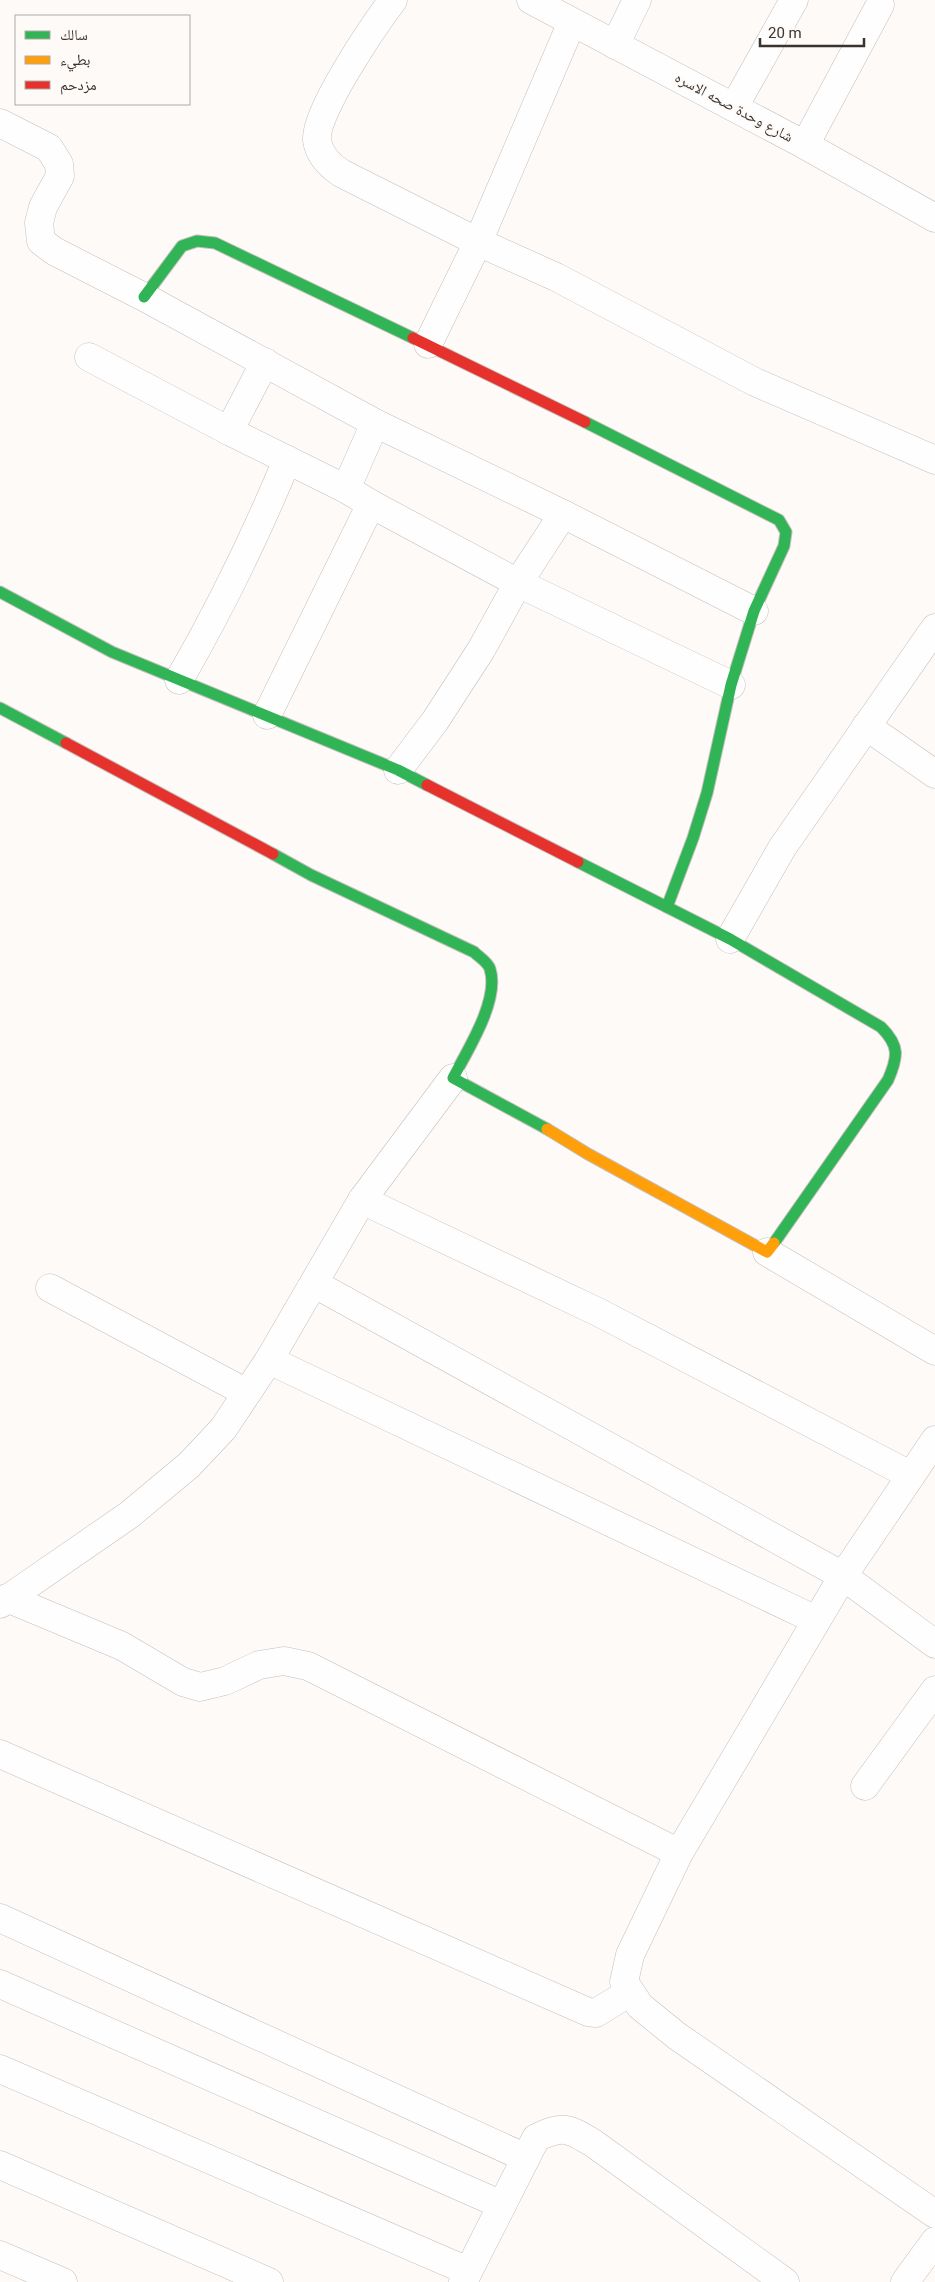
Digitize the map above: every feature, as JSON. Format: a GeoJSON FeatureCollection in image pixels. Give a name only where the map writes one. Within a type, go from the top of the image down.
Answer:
{"type":"FeatureCollection","features":[{"type":"Feature","properties":{"kind":"street"},"geometry":{"type":"LineString","coordinates":[[393,0],[342,78],[318,127],[317,139],[320,152],[330,165],[341,173],[478,242],[556,277],[755,382],[935,460]]}},
{"type":"Feature","properties":{"kind":"street","name":"شارع وحدة صحه الاسره"},"geometry":{"type":"LineString","coordinates":[[531,0],[805,144],[935,218]]}},
{"type":"Feature","properties":{"kind":"street"},"geometry":{"type":"LineString","coordinates":[[615,44],[637,0]]}},
{"type":"Feature","properties":{"kind":"street"},"geometry":{"type":"LineString","coordinates":[[734,107],[794,0]]}},
{"type":"Feature","properties":{"kind":"street"},"geometry":{"type":"LineString","coordinates":[[805,144],[880,5]]}},
{"type":"Feature","properties":{"kind":"street"},"geometry":{"type":"LineString","coordinates":[[428,344],[478,242],[572,22]]}},
{"type":"Feature","properties":{"kind":"street"},"geometry":{"type":"LineString","coordinates":[[0,123],[49,148],[59,164],[60,176],[43,207],[39,223],[41,240],[54,252],[144,297],[375,423],[563,514],[754,611]]}},
{"type":"Feature","properties":{"kind":"street"},"geometry":{"type":"LineString","coordinates":[[144,297],[182,246],[197,241],[215,243],[428,344],[780,520],[786,527],[787,536],[754,611],[731,685],[707,794],[667,907]]}},
{"type":"Feature","properties":{"kind":"street"},"geometry":{"type":"LineString","coordinates":[[89,357],[229,431],[346,489],[518,582],[731,685]]}},
{"type":"Feature","properties":{"kind":"street"},"geometry":{"type":"LineString","coordinates":[[229,431],[265,362]]}},
{"type":"Feature","properties":{"kind":"street"},"geometry":{"type":"LineString","coordinates":[[346,489],[375,423]]}},
{"type":"Feature","properties":{"kind":"street"},"geometry":{"type":"LineString","coordinates":[[179,680],[208,630],[287,460]]}},
{"type":"Feature","properties":{"kind":"street"},"geometry":{"type":"LineString","coordinates":[[268,715],[371,504]]}},
{"type":"Feature","properties":{"kind":"street"},"geometry":{"type":"LineString","coordinates":[[398,770],[435,721],[476,658],[518,582],[563,514]]}},
{"type":"Feature","properties":{"kind":"street"},"geometry":{"type":"LineString","coordinates":[[0,592],[112,652],[268,715],[313,737],[398,770],[730,940],[881,1027],[889,1034],[897,1048],[896,1061],[888,1080],[766,1252]]}},
{"type":"Feature","properties":{"kind":"street"},"geometry":{"type":"LineString","coordinates":[[730,940],[782,848],[935,628]]}},
{"type":"Feature","properties":{"kind":"street"},"geometry":{"type":"LineString","coordinates":[[0,708],[311,875],[474,952],[490,966],[492,980],[482,1018],[453,1078],[362,1200],[315,1284],[269,1360],[223,1429],[189,1465],[129,1515],[4,1601]]}},
{"type":"Feature","properties":{"kind":"street"},"geometry":{"type":"LineString","coordinates":[[866,726],[935,774]]}},
{"type":"Feature","properties":{"kind":"street"},"geometry":{"type":"LineString","coordinates":[[453,1078],[527,1116],[588,1154],[766,1252],[935,1351]]}},
{"type":"Feature","properties":{"kind":"street"},"geometry":{"type":"LineString","coordinates":[[362,1200],[600,1313],[910,1475]]}},
{"type":"Feature","properties":{"kind":"street"},"geometry":{"type":"LineString","coordinates":[[315,1284],[843,1576],[935,1644]]}},
{"type":"Feature","properties":{"kind":"street"},"geometry":{"type":"LineString","coordinates":[[50,1288],[247,1393]]}},
{"type":"Feature","properties":{"kind":"street"},"geometry":{"type":"LineString","coordinates":[[269,1360],[816,1620]]}},
{"type":"Feature","properties":{"kind":"street"},"geometry":{"type":"LineString","coordinates":[[935,1441],[910,1475],[843,1576],[679,1853],[630,1955],[624,1982],[640,2006],[677,2036],[935,2214]]}},
{"type":"Feature","properties":{"kind":"street"},"geometry":{"type":"LineString","coordinates":[[4,1601],[122,1646],[183,1682],[200,1687],[225,1681],[260,1665],[284,1661],[308,1666],[679,1853]]}},
{"type":"Feature","properties":{"kind":"street"},"geometry":{"type":"LineString","coordinates":[[865,1786],[935,1690]]}},
{"type":"Feature","properties":{"kind":"street"},"geometry":{"type":"LineString","coordinates":[[0,1754],[588,2012],[596,2013],[630,1992]]}},
{"type":"Feature","properties":{"kind":"street"},"geometry":{"type":"LineString","coordinates":[[0,1918],[526,2158]]}},
{"type":"Feature","properties":{"kind":"street"},"geometry":{"type":"LineString","coordinates":[[0,1984],[502,2205]]}},
{"type":"Feature","properties":{"kind":"street"},"geometry":{"type":"LineString","coordinates":[[0,2068],[466,2277],[536,2138],[554,2129],[573,2131],[593,2143],[785,2282]]}},
{"type":"Feature","properties":{"kind":"street"},"geometry":{"type":"LineString","coordinates":[[0,2165],[269,2282]]}},
{"type":"Feature","properties":{"kind":"street"},"geometry":{"type":"LineString","coordinates":[[905,2282],[935,2240]]}},
{"type":"Feature","properties":{"kind":"street"},"geometry":{"type":"LineString","coordinates":[[0,2255],[63,2282]]}},
{"type":"Feature","properties":{"kind":"traffic: fast"},"geometry":{"type":"LineString","coordinates":[[144,297],[182,246],[197,241],[215,243],[413,338]]}},
{"type":"Feature","properties":{"kind":"traffic: fast"},"geometry":{"type":"LineString","coordinates":[[585,422],[779,520],[786,532],[784,546],[754,611],[731,685],[707,793],[693,838],[667,907]]}},
{"type":"Feature","properties":{"kind":"traffic: fast"},"geometry":{"type":"LineString","coordinates":[[0,592],[112,652],[398,770],[427,785]]}},
{"type":"Feature","properties":{"kind":"traffic: fast"},"geometry":{"type":"LineString","coordinates":[[0,708],[66,743]]}},
{"type":"Feature","properties":{"kind":"traffic: fast"},"geometry":{"type":"LineString","coordinates":[[273,854],[311,875],[474,952],[489,966],[492,981],[486,1010],[481,1025],[453,1078],[547,1129]]}},
{"type":"Feature","properties":{"kind":"traffic: fast"},"geometry":{"type":"LineString","coordinates":[[578,862],[730,939],[881,1027],[892,1040],[895,1058],[888,1080],[774,1243]]}},
{"type":"Feature","properties":{"kind":"traffic: slow"},"geometry":{"type":"LineString","coordinates":[[547,1129],[588,1154],[767,1252],[774,1243]]}},
{"type":"Feature","properties":{"kind":"traffic: jam"},"geometry":{"type":"LineString","coordinates":[[413,338],[585,422]]}},
{"type":"Feature","properties":{"kind":"traffic: jam"},"geometry":{"type":"LineString","coordinates":[[66,743],[273,854]]}},
{"type":"Feature","properties":{"kind":"traffic: jam"},"geometry":{"type":"LineString","coordinates":[[427,785],[578,862]]}}]}
